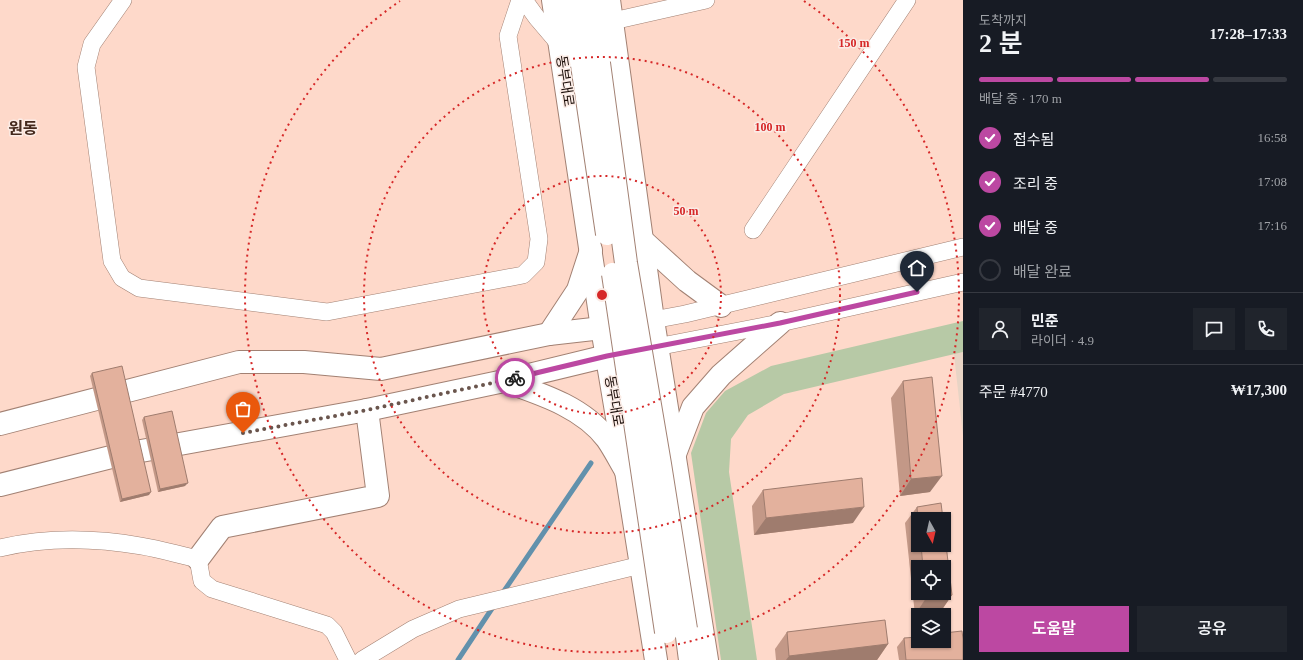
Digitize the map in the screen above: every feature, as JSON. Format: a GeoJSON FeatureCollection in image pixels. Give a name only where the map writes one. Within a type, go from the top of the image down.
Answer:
{"type":"FeatureCollection","features":[{"type":"Feature","properties":{"kind":"main road","name":"동부대로"},"geometry":{"type":"LineString","coordinates":[[553,0],[602,328],[656,660]]}},
{"type":"Feature","properties":{"kind":"main road","name":"동부대로"},"geometry":{"type":"LineString","coordinates":[[572,0],[590,64],[626,263],[661,472],[676,630],[671,660]]}},
{"type":"Feature","properties":{"kind":"main road","name":"동부대로"},"geometry":{"type":"LineString","coordinates":[[590,0],[590,64]]}},
{"type":"Feature","properties":{"kind":"main road"},"geometry":{"type":"LineString","coordinates":[[611,10],[653,320],[707,660]]}},
{"type":"Feature","properties":{"kind":"main road"},"geometry":{"type":"LineString","coordinates":[[642,240],[687,281],[721,306]]}},
{"type":"Feature","properties":{"kind":"main road"},"geometry":{"type":"LineString","coordinates":[[549,334],[578,290],[591,250]]}},
{"type":"Feature","properties":{"kind":"main road"},"geometry":{"type":"LineString","coordinates":[[674,455],[693,407],[721,375],[780,323]]}},
{"type":"Feature","properties":{"kind":"main road"},"geometry":{"type":"LineString","coordinates":[[0,424],[239,362],[304,362],[381,369],[549,334],[602,328]]}},
{"type":"Feature","properties":{"kind":"main road"},"geometry":{"type":"LineString","coordinates":[[0,485],[119,455],[367,410],[504,381],[607,356]]}},
{"type":"Feature","properties":{"kind":"main road"},"geometry":{"type":"LineString","coordinates":[[504,381],[551,398],[585,418],[607,439],[626,471]]}},
{"type":"Feature","properties":{"kind":"main road"},"geometry":{"type":"LineString","coordinates":[[198,559],[222,527],[378,496],[367,410]]}},
{"type":"Feature","properties":{"kind":"main road","name":"동부대로"},"geometry":{"type":"LineString","coordinates":[[676,630],[690,660]]}},
{"type":"Feature","properties":{"kind":"street"},"geometry":{"type":"LineString","coordinates":[[130,0],[119,5],[92,44],[86,67],[112,261],[122,278],[139,288],[327,312],[523,275],[536,262],[539,239],[508,36],[520,0]]}},
{"type":"Feature","properties":{"kind":"street"},"geometry":{"type":"LineString","coordinates":[[524,0],[560,45]]}},
{"type":"Feature","properties":{"kind":"street"},"geometry":{"type":"LineString","coordinates":[[611,10],[706,0]]}},
{"type":"Feature","properties":{"kind":"street"},"geometry":{"type":"LineString","coordinates":[[753,230],[907,0]]}},
{"type":"Feature","properties":{"kind":"street"},"geometry":{"type":"LineString","coordinates":[[602,328],[653,320],[721,306],[963,247]]}},
{"type":"Feature","properties":{"kind":"street"},"geometry":{"type":"LineString","coordinates":[[607,356],[780,323],[963,282]]}},
{"type":"Feature","properties":{"kind":"street"},"geometry":{"type":"LineString","coordinates":[[0,548],[19,543],[77,539],[141,546],[198,559],[202,581],[212,589],[327,625],[334,632],[348,660]]}},
{"type":"Feature","properties":{"kind":"street"},"geometry":{"type":"LineString","coordinates":[[362,660],[413,629],[459,609],[641,565]]}},
{"type":"Feature","properties":{"kind":"shaded area"},"geometry":{"type":"Polygon","coordinates":[[[963,352],[963,436],[954,354],[963,352]]]}},
{"type":"Feature","properties":{"kind":"green space"},"geometry":{"type":"Polygon","coordinates":[[[963,321],[963,352],[784,394],[748,415],[731,439],[729,472],[757,660],[721,660],[691,453],[706,413],[725,391],[771,366],[963,321]]]}},
{"type":"Feature","properties":{"kind":"building"},"geometry":{"type":"Polygon","coordinates":[[[122,366],[151,492],[122,499],[92,373],[122,366]]]}},
{"type":"Feature","properties":{"kind":"building"},"geometry":{"type":"Polygon","coordinates":[[[932,377],[942,476],[911,479],[903,381],[932,377]]]}},
{"type":"Feature","properties":{"kind":"building"},"geometry":{"type":"Polygon","coordinates":[[[172,411],[188,483],[160,489],[144,417],[172,411]]]}},
{"type":"Feature","properties":{"kind":"building"},"geometry":{"type":"Polygon","coordinates":[[[862,478],[864,507],[766,518],[763,490],[862,478]]]}},
{"type":"Feature","properties":{"kind":"building"},"geometry":{"type":"Polygon","coordinates":[[[941,503],[942,512],[917,512],[917,507],[941,503]]]}},
{"type":"Feature","properties":{"kind":"building"},"geometry":{"type":"Polygon","coordinates":[[[922,552],[947,552],[948,560],[922,560],[922,552]]]}},
{"type":"Feature","properties":{"kind":"building"},"geometry":{"type":"Polygon","coordinates":[[[885,620],[888,644],[789,656],[787,632],[885,620]]]}},
{"type":"Feature","properties":{"kind":"building"},"geometry":{"type":"Polygon","coordinates":[[[962,631],[963,660],[906,660],[904,638],[911,638],[911,648],[951,648],[951,632],[962,631]]]}},
{"type":"Feature","properties":{"kind":"waterway"},"geometry":{"type":"LineString","coordinates":[[502,594],[591,463]]}},
{"type":"Feature","properties":{"kind":"waterway"},"geometry":{"type":"LineString","coordinates":[[458,660],[495,604]]}},
{"type":"Feature","properties":{"kind":"way so far"},"geometry":{"type":"LineString","coordinates":[[243,433],[367,410],[515,378]]}},
{"type":"Feature","properties":{"kind":"district","name":"원동"},"geometry":{"type":"Point","coordinates":[23,128]}},
{"type":"Feature","properties":{"kind":"route"},"geometry":{"type":"LineString","coordinates":[[515,378],[607,356],[780,323],[917,292]]}}]}
